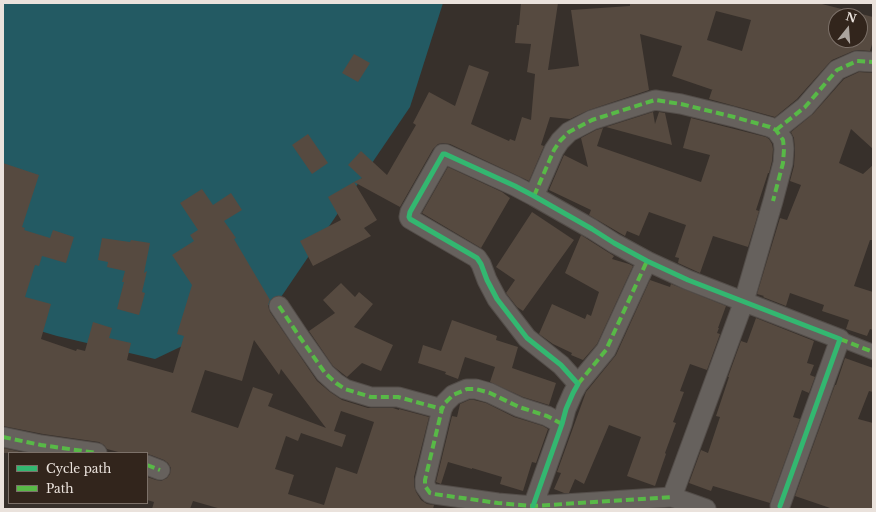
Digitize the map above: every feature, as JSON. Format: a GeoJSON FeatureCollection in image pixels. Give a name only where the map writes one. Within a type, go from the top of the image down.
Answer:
{"type":"FeatureCollection","features":[{"type":"Feature","properties":{"kind":"street"},"geometry":{"type":"LineString","coordinates":[[776,130],[805,108],[837,70],[857,61],[873,62]]}},
{"type":"Feature","properties":{"kind":"street"},"geometry":{"type":"LineString","coordinates":[[534,196],[554,150],[569,132],[592,120],[655,100],[681,104],[770,127],[776,130],[783,140],[783,163],[774,202],[744,301],[672,497]]}},
{"type":"Feature","properties":{"kind":"street"},"geometry":{"type":"LineString","coordinates":[[578,384],[561,365],[527,338],[497,299],[477,258],[412,221],[409,217],[410,212],[443,154],[515,186],[647,261],[688,280],[873,352]]}},
{"type":"Feature","properties":{"kind":"street"},"geometry":{"type":"LineString","coordinates":[[533,506],[573,393],[578,384],[606,350],[647,261]]}},
{"type":"Feature","properties":{"kind":"street"},"geometry":{"type":"LineString","coordinates":[[279,306],[326,373],[345,389],[371,397],[398,397],[442,409]]}},
{"type":"Feature","properties":{"kind":"street"},"geometry":{"type":"LineString","coordinates":[[782,508],[840,339]]}},
{"type":"Feature","properties":{"kind":"street"},"geometry":{"type":"LineString","coordinates":[[562,424],[547,416],[519,407],[490,392],[467,389],[453,395],[445,403],[442,409],[425,480],[425,486],[430,493],[434,494],[498,503],[533,506],[672,497],[706,509]]}},
{"type":"Feature","properties":{"kind":"street"},"geometry":{"type":"LineString","coordinates":[[3,437],[41,445],[90,452]]}},
{"type":"Feature","properties":{"kind":"water"},"geometry":{"type":"Polygon","coordinates":[[[3,3],[443,3],[410,107],[279,300],[155,359],[57,336],[3,320],[3,3]]]}},
{"type":"Feature","properties":{"kind":"building"},"geometry":{"type":"Polygon","coordinates":[[[521,3],[558,3],[548,70],[579,66],[571,10],[630,6],[630,3],[818,3],[838,8],[828,8],[828,48],[868,48],[868,16],[873,17],[873,41],[870,51],[853,51],[832,60],[797,99],[775,117],[709,99],[713,90],[672,76],[682,46],[640,34],[649,90],[589,110],[570,119],[550,117],[541,145],[544,146],[529,181],[450,144],[443,143],[438,144],[433,149],[400,207],[354,182],[362,178],[348,165],[361,151],[387,175],[416,125],[413,123],[429,92],[455,106],[469,65],[489,72],[471,124],[509,141],[510,139],[515,141],[522,117],[531,120],[535,74],[527,72],[531,44],[515,43],[517,25],[519,25],[521,3]],[[716,11],[707,40],[742,51],[751,20],[716,11]]]}},
{"type":"Feature","properties":{"kind":"building"},"geometry":{"type":"Polygon","coordinates":[[[354,54],[370,63],[358,82],[342,73],[354,54]]]}},
{"type":"Feature","properties":{"kind":"building"},"geometry":{"type":"Polygon","coordinates":[[[859,72],[873,73],[873,149],[851,129],[839,163],[863,174],[873,165],[873,240],[870,240],[854,286],[873,292],[873,330],[870,329],[867,336],[846,329],[849,320],[822,311],[824,305],[790,293],[786,306],[757,294],[780,218],[787,220],[801,185],[790,181],[794,166],[795,150],[794,138],[791,132],[813,114],[844,79],[859,72]]]}},
{"type":"Feature","properties":{"kind":"building"},"geometry":{"type":"Polygon","coordinates":[[[653,112],[655,124],[659,112],[665,113],[672,145],[606,127],[653,112]]]}},
{"type":"Feature","properties":{"kind":"building"},"geometry":{"type":"Polygon","coordinates":[[[691,118],[766,137],[772,144],[773,149],[769,173],[756,210],[759,211],[748,247],[713,236],[700,273],[678,263],[679,258],[675,257],[686,225],[649,212],[639,236],[627,231],[625,236],[589,215],[591,210],[549,190],[564,155],[588,167],[581,138],[603,128],[597,146],[701,182],[710,155],[683,148],[691,118]]]}},
{"type":"Feature","properties":{"kind":"building"},"geometry":{"type":"Polygon","coordinates":[[[308,134],[328,163],[312,174],[292,145],[308,134]]]}},
{"type":"Feature","properties":{"kind":"building"},"geometry":{"type":"Polygon","coordinates":[[[3,163],[39,175],[22,227],[25,228],[24,230],[50,238],[53,230],[74,237],[66,263],[42,256],[39,266],[35,265],[25,297],[51,304],[41,339],[76,351],[77,349],[85,351],[93,322],[112,328],[109,338],[131,343],[127,360],[173,373],[184,336],[177,334],[192,285],[172,255],[194,241],[190,235],[198,230],[180,203],[202,189],[213,205],[231,193],[242,210],[224,221],[236,238],[234,239],[270,300],[268,306],[270,312],[317,381],[342,400],[368,408],[393,408],[429,417],[414,477],[414,486],[421,500],[427,504],[434,505],[433,509],[221,509],[193,501],[190,509],[152,509],[154,502],[148,500],[148,477],[161,481],[167,478],[170,474],[171,468],[164,460],[148,454],[148,452],[118,452],[107,449],[99,442],[43,434],[3,426],[3,163]],[[254,340],[242,381],[205,370],[191,412],[238,428],[253,387],[273,394],[268,406],[326,428],[281,369],[279,375],[254,340]],[[341,411],[334,431],[346,435],[342,447],[301,433],[298,441],[286,436],[275,469],[294,475],[288,494],[324,505],[336,467],[357,474],[374,422],[341,411]]]}},
{"type":"Feature","properties":{"kind":"building"},"geometry":{"type":"Polygon","coordinates":[[[448,167],[502,192],[510,198],[481,248],[422,213],[448,167]]]}},
{"type":"Feature","properties":{"kind":"building"},"geometry":{"type":"Polygon","coordinates":[[[354,182],[377,220],[364,228],[371,236],[313,266],[300,241],[341,220],[328,197],[354,182]]]}},
{"type":"Feature","properties":{"kind":"building"},"geometry":{"type":"Polygon","coordinates":[[[532,212],[574,240],[523,311],[517,307],[506,293],[515,280],[496,267],[532,212]]]}},
{"type":"Feature","properties":{"kind":"building"},"geometry":{"type":"Polygon","coordinates":[[[581,235],[614,256],[612,259],[633,266],[597,344],[583,360],[571,355],[572,353],[553,344],[539,334],[552,304],[585,319],[587,314],[591,316],[599,292],[565,273],[581,235]]]}},
{"type":"Feature","properties":{"kind":"building"},"geometry":{"type":"Polygon","coordinates":[[[102,238],[150,243],[144,273],[147,271],[142,292],[145,293],[139,315],[117,309],[124,282],[122,282],[125,271],[107,267],[108,262],[98,260],[102,238]]]}},
{"type":"Feature","properties":{"kind":"building"},"geometry":{"type":"Polygon","coordinates":[[[650,280],[670,287],[671,284],[726,306],[718,328],[717,333],[720,334],[707,370],[690,364],[680,391],[684,392],[673,422],[676,423],[655,486],[627,476],[641,437],[609,425],[584,484],[575,479],[569,493],[564,493],[554,489],[561,473],[557,472],[586,392],[616,355],[650,280]]]}},
{"type":"Feature","properties":{"kind":"building"},"geometry":{"type":"Polygon","coordinates":[[[341,283],[355,297],[359,292],[373,304],[354,327],[393,345],[381,371],[362,363],[347,377],[333,366],[309,331],[335,313],[323,300],[341,283]]]}},
{"type":"Feature","properties":{"kind":"building"},"geometry":{"type":"Polygon","coordinates":[[[756,318],[814,341],[807,363],[814,365],[810,375],[815,377],[809,393],[802,390],[793,417],[800,419],[770,503],[713,486],[711,491],[689,483],[701,450],[708,453],[720,417],[716,416],[728,377],[741,341],[747,343],[756,318]]]}},
{"type":"Feature","properties":{"kind":"building"},"geometry":{"type":"Polygon","coordinates":[[[452,320],[497,336],[496,340],[518,347],[512,368],[556,383],[549,405],[523,397],[490,382],[495,367],[465,357],[458,379],[445,374],[446,372],[418,363],[423,345],[441,351],[452,320]]]}},
{"type":"Feature","properties":{"kind":"building"},"geometry":{"type":"Polygon","coordinates":[[[845,358],[873,368],[873,392],[869,391],[858,419],[873,423],[873,509],[833,509],[795,496],[845,358]]]}},
{"type":"Feature","properties":{"kind":"building"},"geometry":{"type":"Polygon","coordinates":[[[469,400],[486,403],[514,417],[548,429],[536,463],[532,462],[523,491],[500,484],[502,477],[448,462],[441,484],[436,482],[452,416],[457,417],[460,404],[469,400]]]}},
{"type":"Feature","properties":{"kind":"building"},"geometry":{"type":"Polygon","coordinates":[[[3,448],[21,452],[8,452],[3,453],[3,448]]]}},
{"type":"Feature","properties":{"kind":"marked path"},"geometry":{"type":"LineString","coordinates":[[776,130],[805,107],[837,70],[857,61],[873,62]]}},
{"type":"Feature","properties":{"kind":"marked path"},"geometry":{"type":"LineString","coordinates":[[534,196],[554,150],[569,132],[592,120],[655,100],[681,104],[734,117],[776,130],[783,140],[784,149],[783,163],[773,201]]}},
{"type":"Feature","properties":{"kind":"marked path"},"geometry":{"type":"LineString","coordinates":[[578,384],[606,350],[647,261]]}},
{"type":"Feature","properties":{"kind":"marked path"},"geometry":{"type":"LineString","coordinates":[[279,306],[325,373],[345,389],[371,397],[398,397],[442,409]]}},
{"type":"Feature","properties":{"kind":"marked path"},"geometry":{"type":"LineString","coordinates":[[840,339],[873,352]]}},
{"type":"Feature","properties":{"kind":"marked path"},"geometry":{"type":"LineString","coordinates":[[562,424],[547,416],[519,407],[490,393],[476,389],[467,389],[453,395],[445,403],[442,409],[425,480],[425,486],[430,493],[434,494],[498,503],[533,506],[672,497]]}},
{"type":"Feature","properties":{"kind":"marked path"},"geometry":{"type":"LineString","coordinates":[[3,437],[41,445],[90,452]]}},
{"type":"Feature","properties":{"kind":"marked path"},"geometry":{"type":"LineString","coordinates":[[148,465],[160,470]]}},
{"type":"Feature","properties":{"kind":"cycle path"},"geometry":{"type":"LineString","coordinates":[[533,506],[566,409],[578,384],[561,365],[527,338],[497,299],[477,258],[410,219],[410,212],[443,154],[515,186],[647,261],[688,280],[840,339],[780,506]]}}]}
